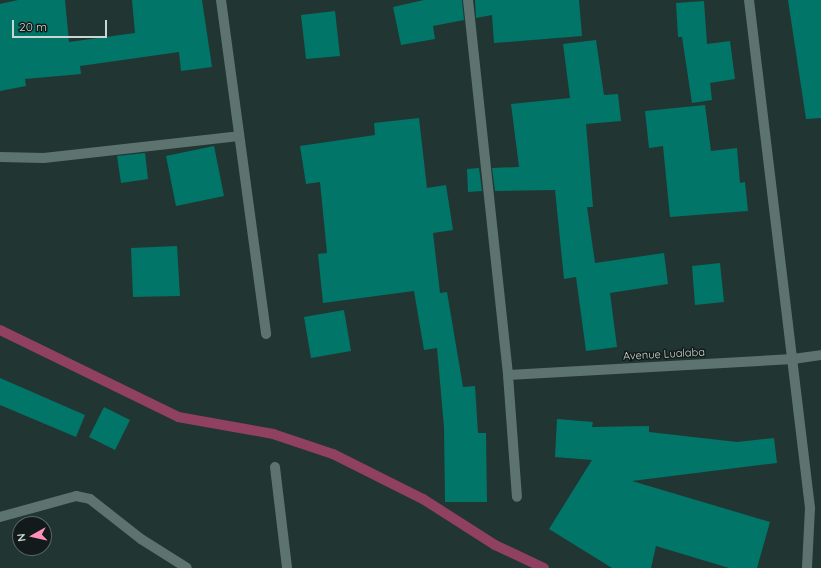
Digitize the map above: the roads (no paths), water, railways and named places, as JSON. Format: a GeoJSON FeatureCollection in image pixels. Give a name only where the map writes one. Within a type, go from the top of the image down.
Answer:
{"type":"FeatureCollection","features":[{"type":"Feature","properties":{"kind":"street"},"geometry":{"type":"LineString","coordinates":[[221,0],[266,334]]}},
{"type":"Feature","properties":{"kind":"street"},"geometry":{"type":"LineString","coordinates":[[468,0],[508,375],[517,497]]}},
{"type":"Feature","properties":{"kind":"street"},"geometry":{"type":"LineString","coordinates":[[749,0],[810,508],[806,568]]}},
{"type":"Feature","properties":{"kind":"street"},"geometry":{"type":"LineString","coordinates":[[0,157],[44,158],[239,136]]}},
{"type":"Feature","properties":{"kind":"street","name":"Avenue Lualaba"},"geometry":{"type":"LineString","coordinates":[[508,375],[793,359],[821,355]]}},
{"type":"Feature","properties":{"kind":"street"},"geometry":{"type":"LineString","coordinates":[[275,467],[287,568]]}},
{"type":"Feature","properties":{"kind":"street"},"geometry":{"type":"LineString","coordinates":[[0,517],[76,496],[90,499],[141,539],[187,568]]}},
{"type":"Feature","properties":{"kind":"waterway"},"geometry":{"type":"LineString","coordinates":[[0,330],[178,417],[273,434],[333,454],[423,499],[495,545],[544,568]]}}]}
